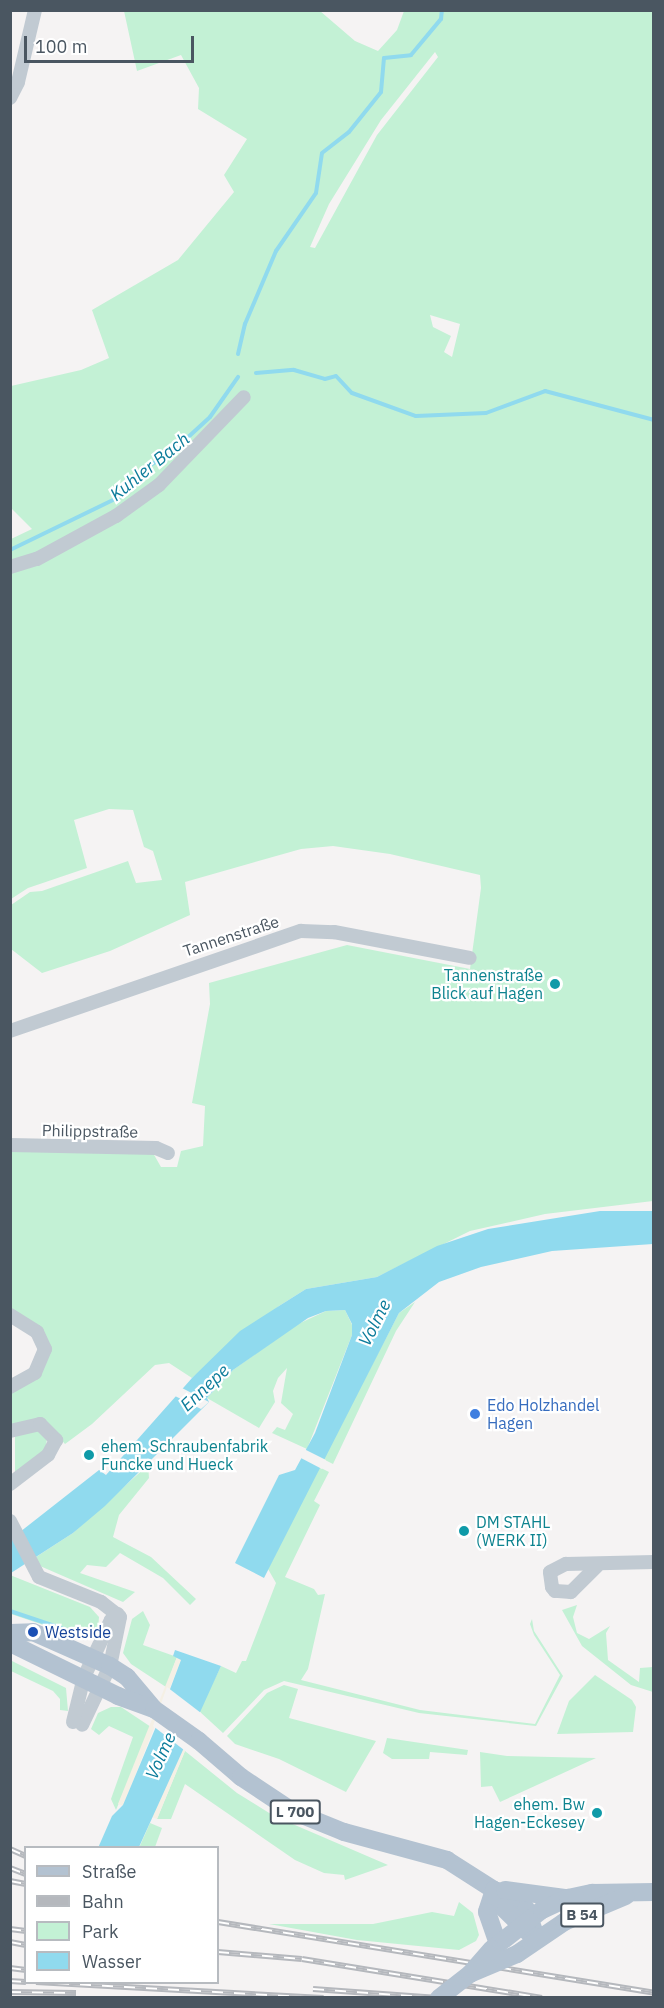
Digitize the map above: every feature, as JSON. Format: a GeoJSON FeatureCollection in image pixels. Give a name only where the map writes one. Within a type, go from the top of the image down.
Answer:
{"type":"FeatureCollection","features":[{"type":"Feature","properties":{"kind":"main road","name":"L 700"},"geometry":{"type":"LineString","coordinates":[[10,1633],[33,1632],[102,1662],[127,1677],[154,1709]]}},
{"type":"Feature","properties":{"kind":"main road","name":"L 700"},"geometry":{"type":"LineString","coordinates":[[10,1643],[154,1709],[199,1741],[241,1777],[292,1811],[344,1832],[408,1846],[447,1860],[494,1890],[523,1902],[525,1923],[537,1939]]}},
{"type":"Feature","properties":{"kind":"main road"},"geometry":{"type":"LineString","coordinates":[[495,1947],[487,1912],[494,1890],[568,1898]]}},
{"type":"Feature","properties":{"kind":"main road","name":"B 54"},"geometry":{"type":"LineString","coordinates":[[439,1998],[470,1974],[495,1947],[525,1923],[568,1898],[592,1893],[654,1892]]}},
{"type":"Feature","properties":{"kind":"main road","name":"B 54"},"geometry":{"type":"LineString","coordinates":[[470,1974],[518,1954],[564,1922],[629,1894]]}},
{"type":"Feature","properties":{"kind":"street"},"geometry":{"type":"LineString","coordinates":[[10,98],[35,10]]}},
{"type":"Feature","properties":{"kind":"street"},"geometry":{"type":"LineString","coordinates":[[10,567],[37,559],[116,516],[159,485],[244,397]]}},
{"type":"Feature","properties":{"kind":"street","name":"Tannenstraße"},"geometry":{"type":"LineString","coordinates":[[10,1031],[301,931],[334,932],[470,958]]}},
{"type":"Feature","properties":{"kind":"street","name":"Philippstraße"},"geometry":{"type":"LineString","coordinates":[[10,1145],[156,1148],[168,1153]]}},
{"type":"Feature","properties":{"kind":"street"},"geometry":{"type":"LineString","coordinates":[[10,1315],[37,1332],[45,1349],[36,1373],[10,1387]]}},
{"type":"Feature","properties":{"kind":"street"},"geometry":{"type":"LineString","coordinates":[[10,1431],[40,1424],[56,1440],[48,1455],[10,1484]]}},
{"type":"Feature","properties":{"kind":"street"},"geometry":{"type":"LineString","coordinates":[[13,1527],[29,1562],[39,1577],[101,1602],[118,1614],[121,1628],[102,1662],[84,1677],[77,1723],[100,1685],[102,1662]]}},
{"type":"Feature","properties":{"kind":"street"},"geometry":{"type":"LineString","coordinates":[[597,1566],[654,1562]]}},
{"type":"Feature","properties":{"kind":"green space"},"geometry":{"type":"Polygon","coordinates":[[[124,11],[320,11],[355,41],[378,51],[397,30],[404,11],[653,11],[653,1201],[545,1214],[470,1231],[377,1277],[306,1289],[279,1306],[192,1378],[169,1363],[155,1365],[92,1424],[65,1444],[49,1426],[11,1426],[11,1393],[46,1364],[44,1334],[11,1309],[11,1149],[153,1153],[161,1167],[177,1167],[181,1151],[203,1146],[205,1106],[192,1103],[210,1004],[209,983],[347,945],[470,969],[481,888],[480,875],[390,854],[333,846],[301,849],[185,882],[190,915],[110,951],[42,973],[11,949],[11,905],[30,892],[42,891],[128,861],[136,883],[162,880],[153,851],[144,847],[133,810],[109,809],[74,820],[87,868],[28,888],[11,899],[11,539],[32,529],[11,508],[11,386],[81,370],[109,358],[92,310],[178,260],[234,192],[224,175],[247,139],[198,109],[199,88],[181,55],[137,71],[124,11]],[[435,52],[381,120],[329,204],[310,247],[315,248],[377,135],[438,57],[435,52]],[[430,315],[433,327],[451,336],[444,352],[452,357],[460,324],[430,315]]]}},
{"type":"Feature","properties":{"kind":"green space"},"geometry":{"type":"Polygon","coordinates":[[[415,1302],[396,1331],[333,1464],[323,1459],[399,1313],[415,1302]]]}},
{"type":"Feature","properties":{"kind":"green space"},"geometry":{"type":"Polygon","coordinates":[[[345,1310],[354,1329],[307,1449],[272,1433],[277,1427],[285,1430],[293,1414],[281,1403],[287,1368],[278,1378],[273,1391],[275,1402],[259,1428],[207,1398],[233,1370],[296,1325],[326,1311],[345,1310]]]}},
{"type":"Feature","properties":{"kind":"green space"},"geometry":{"type":"Polygon","coordinates":[[[34,1427],[47,1439],[45,1451],[15,1473],[15,1436],[34,1427]]]}},
{"type":"Feature","properties":{"kind":"green space"},"geometry":{"type":"Polygon","coordinates":[[[148,1465],[149,1478],[119,1515],[113,1537],[151,1557],[196,1599],[190,1605],[163,1578],[120,1553],[106,1567],[87,1565],[80,1573],[135,1592],[123,1602],[40,1566],[36,1557],[73,1533],[148,1465]]]}},
{"type":"Feature","properties":{"kind":"green space"},"geometry":{"type":"Polygon","coordinates":[[[319,1467],[329,1472],[314,1501],[320,1505],[285,1577],[314,1589],[318,1595],[325,1594],[308,1669],[301,1680],[420,1710],[535,1724],[560,1675],[534,1635],[530,1624],[532,1619],[534,1631],[563,1676],[536,1726],[419,1713],[284,1681],[264,1690],[223,1733],[199,1711],[221,1666],[236,1673],[242,1661],[246,1661],[276,1583],[268,1569],[319,1467]]]}},
{"type":"Feature","properties":{"kind":"green space"},"geometry":{"type":"Polygon","coordinates":[[[10,1575],[90,1607],[99,1617],[98,1629],[79,1637],[11,1614],[10,1575]]]}},
{"type":"Feature","properties":{"kind":"green space"},"geometry":{"type":"Polygon","coordinates":[[[577,1605],[573,1617],[577,1633],[589,1639],[610,1626],[606,1633],[608,1660],[639,1682],[640,1668],[653,1667],[653,1692],[631,1685],[582,1646],[562,1610],[577,1605]]]}},
{"type":"Feature","properties":{"kind":"green space"},"geometry":{"type":"Polygon","coordinates":[[[143,1611],[150,1625],[143,1645],[177,1657],[166,1687],[131,1664],[123,1653],[132,1619],[143,1611]]]}},
{"type":"Feature","properties":{"kind":"green space"},"geometry":{"type":"Polygon","coordinates":[[[10,1660],[66,1688],[68,1711],[60,1710],[60,1699],[53,1691],[11,1671],[10,1660]]]}},
{"type":"Feature","properties":{"kind":"green space"},"geometry":{"type":"Polygon","coordinates":[[[595,1675],[632,1700],[636,1707],[633,1732],[557,1734],[569,1701],[595,1675]]]}},
{"type":"Feature","properties":{"kind":"green space"},"geometry":{"type":"Polygon","coordinates":[[[284,1685],[298,1689],[289,1718],[376,1741],[346,1792],[279,1759],[235,1744],[227,1736],[267,1693],[284,1685]]]}},
{"type":"Feature","properties":{"kind":"green space"},"geometry":{"type":"Polygon","coordinates":[[[111,1707],[121,1707],[151,1727],[116,1810],[111,1799],[133,1737],[109,1726],[99,1735],[91,1729],[98,1713],[111,1707]]]}},
{"type":"Feature","properties":{"kind":"green space"},"geometry":{"type":"Polygon","coordinates":[[[387,1738],[468,1750],[467,1755],[430,1752],[429,1759],[392,1759],[383,1753],[387,1738]]]}},
{"type":"Feature","properties":{"kind":"green space"},"geometry":{"type":"Polygon","coordinates":[[[185,1751],[237,1793],[274,1816],[388,1865],[345,1880],[344,1875],[324,1873],[295,1860],[185,1784],[171,1819],[157,1819],[185,1751]]]}},
{"type":"Feature","properties":{"kind":"green space"},"geometry":{"type":"Polygon","coordinates":[[[480,1752],[507,1756],[596,1758],[500,1802],[492,1786],[481,1787],[480,1752]]]}},
{"type":"Feature","properties":{"kind":"green space"},"geometry":{"type":"Polygon","coordinates":[[[150,1823],[162,1828],[155,1846],[140,1846],[150,1823]]]}},
{"type":"Feature","properties":{"kind":"green space"},"geometry":{"type":"Polygon","coordinates":[[[459,1902],[473,1913],[479,1935],[476,1941],[459,1950],[357,1940],[269,1924],[373,1924],[432,1912],[454,1916],[459,1902]]]}},
{"type":"Feature","properties":{"kind":"sand"},"geometry":{"type":"Polygon","coordinates":[[[177,1657],[181,1660],[123,1806],[118,1804],[177,1657]]]}},
{"type":"Feature","properties":{"kind":"sand"},"geometry":{"type":"Polygon","coordinates":[[[182,1748],[185,1751],[157,1819],[152,1817],[182,1748]]]}},
{"type":"Feature","properties":{"kind":"water"},"geometry":{"type":"Polygon","coordinates":[[[600,1211],[653,1211],[653,1244],[552,1251],[481,1267],[439,1282],[399,1313],[264,1578],[235,1563],[279,1475],[295,1470],[315,1433],[352,1335],[352,1324],[345,1310],[326,1311],[308,1318],[233,1370],[207,1398],[209,1402],[105,1506],[73,1533],[11,1573],[11,1539],[99,1470],[106,1475],[192,1378],[240,1331],[306,1289],[377,1277],[437,1246],[488,1229],[600,1211]]]}},
{"type":"Feature","properties":{"kind":"water","name":"Volme"},"geometry":{"type":"Polygon","coordinates":[[[175,1650],[221,1666],[139,1846],[99,1846],[112,1816],[123,1805],[155,1729],[181,1660],[173,1656],[175,1650]]]}},
{"type":"Feature","properties":{"kind":"pier"},"geometry":{"type":"Polygon","coordinates":[[[182,1388],[209,1402],[201,1409],[175,1396],[182,1388]]]}},
{"type":"Feature","properties":{"kind":"pier"},"geometry":{"type":"Polygon","coordinates":[[[304,1449],[326,1460],[322,1469],[299,1457],[304,1449]]]}},
{"type":"Feature","properties":{"kind":"pier"},"geometry":{"type":"Polygon","coordinates":[[[167,1687],[201,1713],[184,1750],[153,1726],[167,1687]]]}},
{"type":"Feature","properties":{"kind":"pier"},"geometry":{"type":"Polygon","coordinates":[[[30,1984],[75,1984],[68,1997],[24,1997],[30,1984]]]}},
{"type":"Feature","properties":{"kind":"waterway"},"geometry":{"type":"LineString","coordinates":[[238,354],[245,324],[276,251],[316,193],[322,153],[349,132],[381,92],[384,58],[411,55],[441,19],[442,10]]}},
{"type":"Feature","properties":{"kind":"waterway","name":"Kuhler Bach"},"geometry":{"type":"LineString","coordinates":[[256,373],[294,370],[325,379],[336,376],[352,393],[416,416],[486,413],[545,391],[654,420]]}},
{"type":"Feature","properties":{"kind":"waterway","name":"Kuhler Bach"},"geometry":{"type":"LineString","coordinates":[[10,550],[121,496],[149,466],[173,451],[210,417],[238,377]]}},
{"type":"Feature","properties":{"kind":"waterway"},"geometry":{"type":"LineString","coordinates":[[10,1611],[79,1634]]}},
{"type":"Feature","properties":{"kind":"railway"},"geometry":{"type":"LineString","coordinates":[[10,1849],[24,1855]]}},
{"type":"Feature","properties":{"kind":"railway"},"geometry":{"type":"LineString","coordinates":[[10,1868],[24,1873]]}},
{"type":"Feature","properties":{"kind":"railway"},"geometry":{"type":"LineString","coordinates":[[10,1881],[24,1884]]}},
{"type":"Feature","properties":{"kind":"railway"},"geometry":{"type":"LineString","coordinates":[[219,1922],[654,1993]]}},
{"type":"Feature","properties":{"kind":"railway"},"geometry":{"type":"LineString","coordinates":[[10,1929],[24,1931]]}},
{"type":"Feature","properties":{"kind":"railway"},"geometry":{"type":"LineString","coordinates":[[10,1942],[24,1945]]}},
{"type":"Feature","properties":{"kind":"railway"},"geometry":{"type":"LineString","coordinates":[[219,1952],[302,1959],[542,1998]]}},
{"type":"Feature","properties":{"kind":"railway"},"geometry":{"type":"LineString","coordinates":[[10,1968],[24,1970]]}},
{"type":"Feature","properties":{"kind":"railway"},"geometry":{"type":"LineString","coordinates":[[10,1981],[24,1982]]}},
{"type":"Feature","properties":{"kind":"railway"},"geometry":{"type":"LineString","coordinates":[[72,1984],[324,1998]]}},
{"type":"Feature","properties":{"kind":"railway"},"geometry":{"type":"LineString","coordinates":[[313,1989],[439,1998]]}},
{"type":"Feature","properties":{"kind":"railway"},"geometry":{"type":"LineString","coordinates":[[10,1992],[76,1993]]}},
{"type":"Feature","properties":{"kind":"place","name":"Tannenstraße Blick auf Hagen"},"geometry":{"type":"Point","coordinates":[555,984]}},
{"type":"Feature","properties":{"kind":"place","name":"Edo Holzhandel Hagen"},"geometry":{"type":"Point","coordinates":[475,1414]}},
{"type":"Feature","properties":{"kind":"place","name":"ehem. Schraubenfabrik Funcke und Hueck"},"geometry":{"type":"Point","coordinates":[89,1455]}},
{"type":"Feature","properties":{"kind":"place","name":"DM STAHL (WERK II)"},"geometry":{"type":"Point","coordinates":[464,1531]}},
{"type":"Feature","properties":{"kind":"place","name":"Westside"},"geometry":{"type":"Point","coordinates":[33,1632]}},
{"type":"Feature","properties":{"kind":"place","name":"ehem. Bw Hagen-Eckesey"},"geometry":{"type":"Point","coordinates":[597,1813]}},
{"type":"Feature","properties":{"kind":"water label","name":"Ennepe"},"geometry":{"type":"Point","coordinates":[205,1388]}}]}
